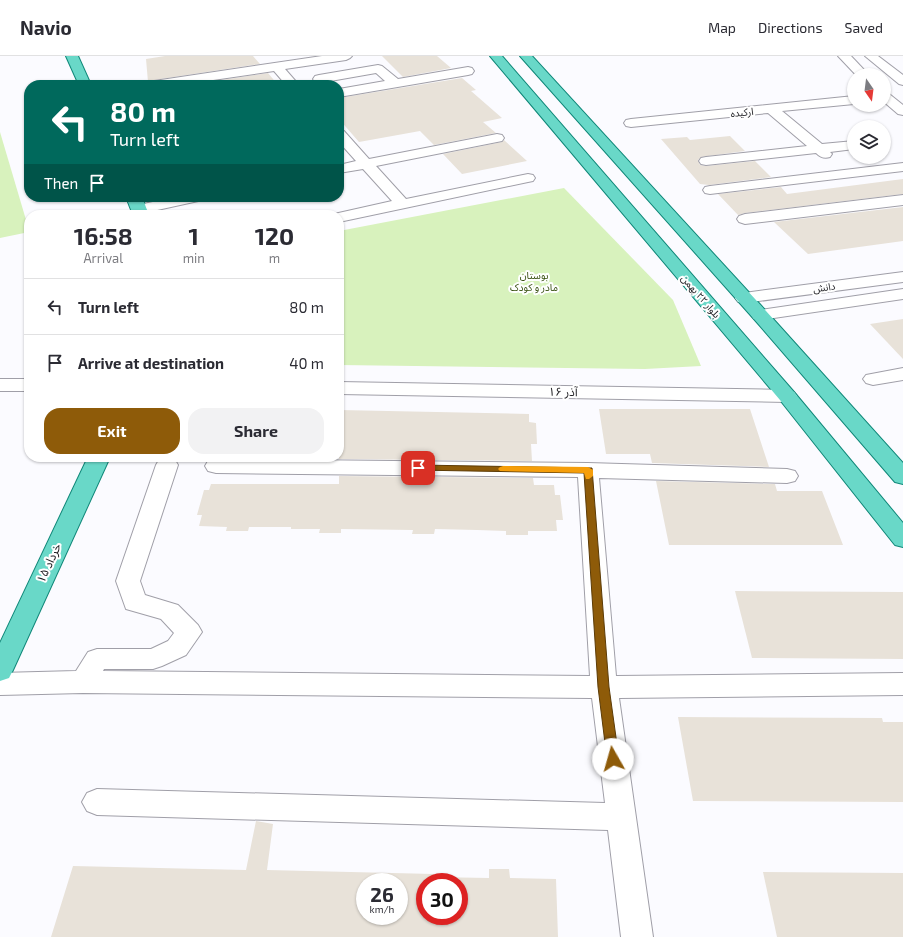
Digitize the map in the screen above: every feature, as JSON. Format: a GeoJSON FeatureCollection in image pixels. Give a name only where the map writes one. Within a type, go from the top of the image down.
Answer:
{"type":"FeatureCollection","features":[{"type":"Feature","properties":{"kind":"main road"},"geometry":{"type":"LineString","coordinates":[[72,56],[83,80]]}},
{"type":"Feature","properties":{"kind":"main road","name":"بلوار ۲۲ بهمن"},"geometry":{"type":"LineString","coordinates":[[496,56],[787,396],[903,539]]}},
{"type":"Feature","properties":{"kind":"main road"},"geometry":{"type":"LineString","coordinates":[[526,56],[760,315],[903,477]]}},
{"type":"Feature","properties":{"kind":"main road"},"geometry":{"type":"LineString","coordinates":[[533,100],[562,96]]}},
{"type":"Feature","properties":{"kind":"main road","name":"۱۵ خرداد"},"geometry":{"type":"LineString","coordinates":[[0,670],[97,462]]}},
{"type":"Feature","properties":{"kind":"street"},"geometry":{"type":"LineString","coordinates":[[186,80],[276,66],[296,59],[346,56]]}},
{"type":"Feature","properties":{"kind":"street"},"geometry":{"type":"LineString","coordinates":[[844,56],[856,68]]}},
{"type":"Feature","properties":{"kind":"street"},"geometry":{"type":"LineString","coordinates":[[871,56],[903,81]]}},
{"type":"Feature","properties":{"kind":"street"},"geometry":{"type":"LineString","coordinates":[[276,66],[289,80]]}},
{"type":"Feature","properties":{"kind":"street"},"geometry":{"type":"LineString","coordinates":[[319,79],[378,69],[395,83]]}},
{"type":"Feature","properties":{"kind":"street"},"geometry":{"type":"LineString","coordinates":[[344,92],[468,71]]}},
{"type":"Feature","properties":{"kind":"street","name":"ارکیده"},"geometry":{"type":"LineString","coordinates":[[631,123],[847,101]]}},
{"type":"Feature","properties":{"kind":"street"},"geometry":{"type":"LineString","coordinates":[[891,102],[903,111]]}},
{"type":"Feature","properties":{"kind":"street"},"geometry":{"type":"LineString","coordinates":[[771,109],[847,173]]}},
{"type":"Feature","properties":{"kind":"street"},"geometry":{"type":"LineString","coordinates":[[344,168],[497,138]]}},
{"type":"Feature","properties":{"kind":"street"},"geometry":{"type":"LineString","coordinates":[[344,139],[403,204]]}},
{"type":"Feature","properties":{"kind":"street"},"geometry":{"type":"LineString","coordinates":[[706,161],[847,146]]}},
{"type":"Feature","properties":{"kind":"street"},"geometry":{"type":"LineString","coordinates":[[710,190],[903,167]]}},
{"type":"Feature","properties":{"kind":"street"},"geometry":{"type":"LineString","coordinates":[[344,216],[528,178]]}},
{"type":"Feature","properties":{"kind":"street"},"geometry":{"type":"LineString","coordinates":[[745,219],[903,200]]}},
{"type":"Feature","properties":{"kind":"street"},"geometry":{"type":"LineString","coordinates":[[138,207],[168,202]]}},
{"type":"Feature","properties":{"kind":"street","name":"دانش"},"geometry":{"type":"LineString","coordinates":[[744,298],[903,277]]}},
{"type":"Feature","properties":{"kind":"street","name":"دانش"},"geometry":{"type":"LineString","coordinates":[[760,315],[903,294]]}},
{"type":"Feature","properties":{"kind":"street"},"geometry":{"type":"LineString","coordinates":[[873,379],[903,374]]}},
{"type":"Feature","properties":{"kind":"street"},"geometry":{"type":"LineString","coordinates":[[0,385],[24,385]]}},
{"type":"Feature","properties":{"kind":"street","name":"۱۶ آذر"},"geometry":{"type":"LineString","coordinates":[[344,388],[787,396]]}},
{"type":"Feature","properties":{"kind":"street"},"geometry":{"type":"LineString","coordinates":[[83,682],[97,659],[153,659],[177,648],[189,632],[169,612],[135,602],[128,581],[167,466]]}},
{"type":"Feature","properties":{"kind":"street"},"geometry":{"type":"LineString","coordinates":[[216,466],[588,470],[786,476]]}},
{"type":"Feature","properties":{"kind":"street"},"geometry":{"type":"LineString","coordinates":[[588,470],[604,687],[637,937]]}},
{"type":"Feature","properties":{"kind":"street"},"geometry":{"type":"LineString","coordinates":[[0,684],[83,682],[604,687],[903,684]]}},
{"type":"Feature","properties":{"kind":"street"},"geometry":{"type":"LineString","coordinates":[[97,802],[621,817]]}},
{"type":"Feature","properties":{"kind":"green space"},"geometry":{"type":"Polygon","coordinates":[[[0,132],[24,213],[24,233],[0,238],[0,132]]]}},
{"type":"Feature","properties":{"kind":"green space","name":"بوستان مادر و کودک"},"geometry":{"type":"Polygon","coordinates":[[[564,188],[673,300],[701,366],[645,369],[344,365],[344,230],[564,188]]]}},
{"type":"Feature","properties":{"kind":"building"},"geometry":{"type":"Polygon","coordinates":[[[165,56],[253,56],[260,64],[148,80],[146,59],[165,56]]]}},
{"type":"Feature","properties":{"kind":"building"},"geometry":{"type":"Polygon","coordinates":[[[382,56],[437,56],[451,68],[403,77],[382,56]]]}},
{"type":"Feature","properties":{"kind":"building"},"geometry":{"type":"Polygon","coordinates":[[[268,73],[274,80],[222,80],[268,73]]]}},
{"type":"Feature","properties":{"kind":"building"},"geometry":{"type":"Polygon","coordinates":[[[462,78],[476,90],[471,91],[502,118],[483,122],[496,133],[434,145],[420,131],[359,142],[344,125],[344,97],[462,78]]]}},
{"type":"Feature","properties":{"kind":"building"},"geometry":{"type":"Polygon","coordinates":[[[730,136],[745,151],[701,157],[698,160],[700,165],[706,166],[755,161],[771,177],[709,185],[700,184],[661,139],[687,137],[690,140],[730,136]]]}},
{"type":"Feature","properties":{"kind":"building"},"geometry":{"type":"Polygon","coordinates":[[[504,140],[527,161],[462,174],[443,154],[502,142],[504,140]]]}},
{"type":"Feature","properties":{"kind":"building"},"geometry":{"type":"Polygon","coordinates":[[[903,179],[903,194],[738,215],[718,194],[781,187],[787,194],[903,179]]]}},
{"type":"Feature","properties":{"kind":"building"},"geometry":{"type":"Polygon","coordinates":[[[903,207],[903,241],[808,254],[774,222],[903,207]]]}},
{"type":"Feature","properties":{"kind":"building"},"geometry":{"type":"Polygon","coordinates":[[[903,319],[903,359],[870,324],[903,319]]]}},
{"type":"Feature","properties":{"kind":"building"},"geometry":{"type":"Polygon","coordinates":[[[599,409],[750,409],[769,467],[652,463],[650,454],[606,454],[599,409]]]}},
{"type":"Feature","properties":{"kind":"building"},"geometry":{"type":"Polygon","coordinates":[[[344,410],[529,414],[529,422],[536,423],[537,444],[531,444],[532,461],[344,459],[344,410]]]}},
{"type":"Feature","properties":{"kind":"building"},"geometry":{"type":"Polygon","coordinates":[[[339,476],[533,478],[534,485],[554,485],[555,495],[560,495],[563,520],[556,520],[557,531],[528,531],[528,535],[506,535],[506,531],[435,529],[434,534],[412,534],[413,530],[341,529],[341,533],[319,533],[320,529],[291,529],[291,527],[249,527],[248,531],[226,531],[227,527],[199,526],[202,515],[197,515],[204,490],[209,490],[211,484],[339,484],[339,476]]]}},
{"type":"Feature","properties":{"kind":"building"},"geometry":{"type":"Polygon","coordinates":[[[656,481],[775,484],[777,491],[822,491],[843,545],[669,545],[656,481]]]}},
{"type":"Feature","properties":{"kind":"building"},"geometry":{"type":"Polygon","coordinates":[[[735,591],[903,592],[903,659],[752,658],[735,591]]]}},
{"type":"Feature","properties":{"kind":"building"},"geometry":{"type":"Polygon","coordinates":[[[678,717],[882,718],[883,722],[903,722],[903,802],[693,801],[678,717]]]}},
{"type":"Feature","properties":{"kind":"building"},"geometry":{"type":"Polygon","coordinates":[[[256,821],[273,824],[267,870],[392,873],[356,873],[356,925],[408,925],[408,873],[416,874],[416,925],[468,925],[468,878],[489,878],[489,869],[509,869],[510,878],[556,879],[558,937],[51,937],[73,866],[246,870],[256,821]]]}},
{"type":"Feature","properties":{"kind":"building"},"geometry":{"type":"Polygon","coordinates":[[[763,872],[903,873],[903,937],[777,937],[763,872]]]}},
{"type":"Feature","properties":{"kind":"slow traffic"},"geometry":{"type":"LineString","coordinates":[[503,469],[588,470],[589,476]]}},
{"type":"Feature","properties":{"kind":"route"},"geometry":{"type":"LineString","coordinates":[[418,468],[588,470],[604,687],[613,759]]}}]}
